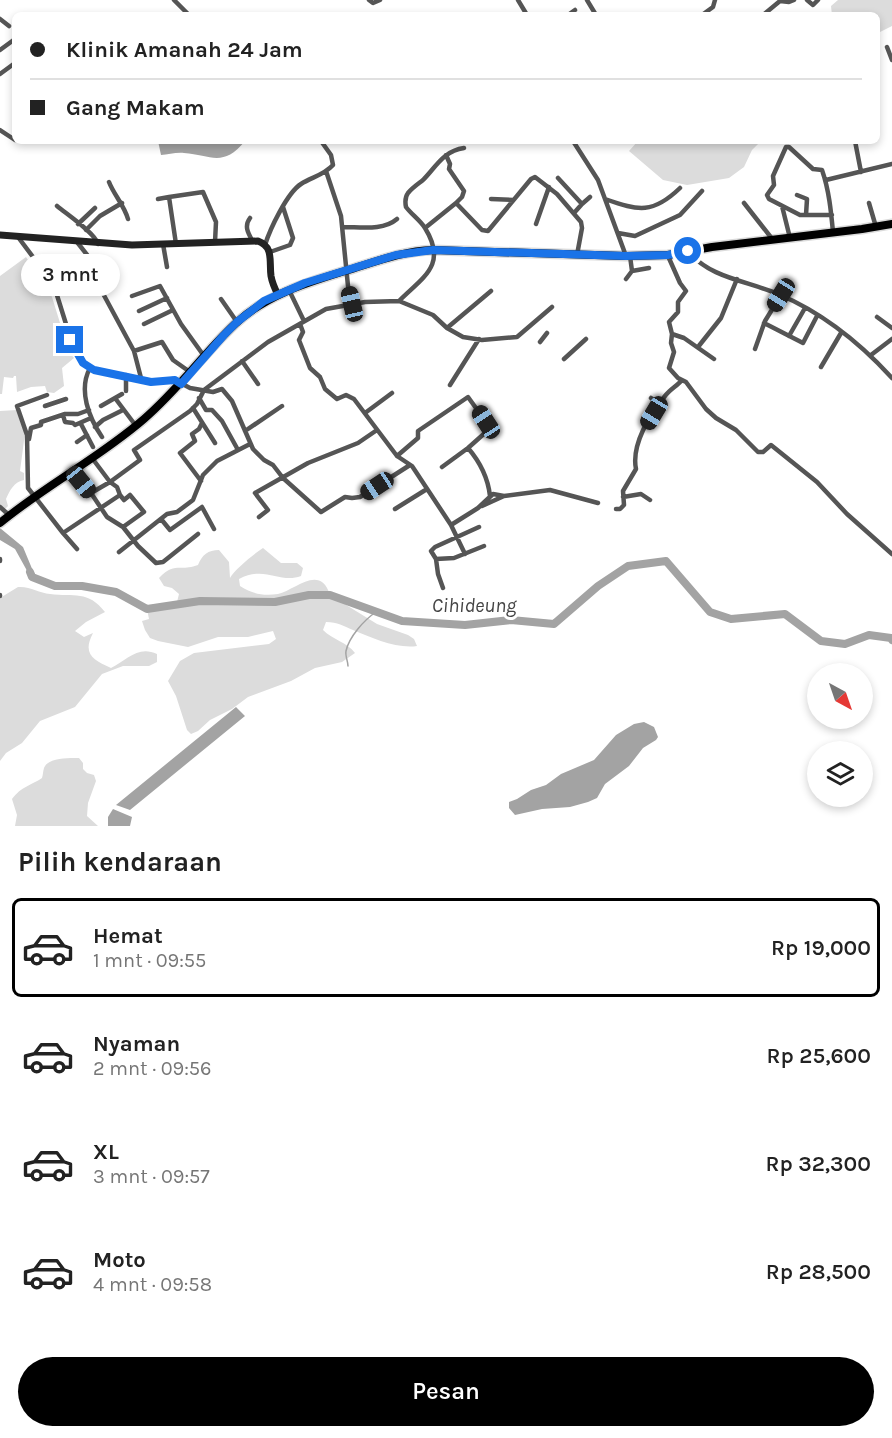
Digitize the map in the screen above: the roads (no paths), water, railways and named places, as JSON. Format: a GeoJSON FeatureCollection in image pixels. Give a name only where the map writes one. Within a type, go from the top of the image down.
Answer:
{"type":"FeatureCollection","features":[{"type":"Feature","properties":{"kind":"highway"},"geometry":{"type":"LineString","coordinates":[[0,523],[136,426],[181,384],[237,322],[264,301],[347,270],[396,255],[433,250],[577,255],[668,255],[892,224]]}},
{"type":"Feature","properties":{"kind":"main road"},"geometry":{"type":"LineString","coordinates":[[0,236],[99,244],[176,244],[252,240],[265,245],[270,252],[272,278],[278,295]]}},
{"type":"Feature","properties":{"kind":"street"},"geometry":{"type":"LineString","coordinates":[[174,0],[186,12]]}},
{"type":"Feature","properties":{"kind":"street"},"geometry":{"type":"LineString","coordinates":[[369,0],[373,3],[380,0]]}},
{"type":"Feature","properties":{"kind":"street"},"geometry":{"type":"LineString","coordinates":[[706,12],[713,7],[715,0]]}},
{"type":"Feature","properties":{"kind":"street"},"geometry":{"type":"LineString","coordinates":[[767,12],[780,1],[794,0]]}},
{"type":"Feature","properties":{"kind":"street"},"geometry":{"type":"LineString","coordinates":[[807,0],[813,5],[818,0]]}},
{"type":"Feature","properties":{"kind":"street"},"geometry":{"type":"LineString","coordinates":[[0,19],[9,26]]}},
{"type":"Feature","properties":{"kind":"street"},"geometry":{"type":"LineString","coordinates":[[886,47],[892,60]]}},
{"type":"Feature","properties":{"kind":"street"},"geometry":{"type":"LineString","coordinates":[[265,245],[271,225],[298,186],[333,165],[333,160],[323,144]]}},
{"type":"Feature","properties":{"kind":"street"},"geometry":{"type":"LineString","coordinates":[[575,144],[593,171],[628,256],[632,271],[626,279]]}},
{"type":"Feature","properties":{"kind":"street"},"geometry":{"type":"LineString","coordinates":[[856,144],[861,172]]}},
{"type":"Feature","properties":{"kind":"street"},"geometry":{"type":"LineString","coordinates":[[832,215],[800,215],[770,200],[767,195],[774,185],[773,176],[786,147],[789,147],[813,169],[822,170],[826,180],[832,215],[833,232]]}},
{"type":"Feature","properties":{"kind":"street"},"geometry":{"type":"LineString","coordinates":[[399,301],[428,273],[435,259],[424,228],[406,207],[408,193],[446,155],[456,149],[464,148]]}},
{"type":"Feature","properties":{"kind":"street"},"geometry":{"type":"LineString","coordinates":[[424,228],[456,203],[464,191],[449,169],[446,155]]}},
{"type":"Feature","properties":{"kind":"street"},"geometry":{"type":"LineString","coordinates":[[826,180],[892,164]]}},
{"type":"Feature","properties":{"kind":"street"},"geometry":{"type":"LineString","coordinates":[[326,171],[343,227],[352,304]]}},
{"type":"Feature","properties":{"kind":"street"},"geometry":{"type":"LineString","coordinates":[[456,203],[486,231],[535,177],[549,187],[574,213],[582,225],[577,255]]}},
{"type":"Feature","properties":{"kind":"street"},"geometry":{"type":"LineString","coordinates":[[558,178],[582,204]]}},
{"type":"Feature","properties":{"kind":"street"},"geometry":{"type":"LineString","coordinates":[[109,182],[122,203],[128,219]]}},
{"type":"Feature","properties":{"kind":"street"},"geometry":{"type":"LineString","coordinates":[[536,224],[549,187]]}},
{"type":"Feature","properties":{"kind":"street"},"geometry":{"type":"LineString","coordinates":[[604,199],[631,207],[649,209],[663,202],[680,188]]}},
{"type":"Feature","properties":{"kind":"street"},"geometry":{"type":"LineString","coordinates":[[618,233],[635,236],[680,215],[702,191]]}},
{"type":"Feature","properties":{"kind":"street"},"geometry":{"type":"LineString","coordinates":[[158,199],[204,193],[216,222],[215,242]]}},
{"type":"Feature","properties":{"kind":"street"},"geometry":{"type":"LineString","coordinates":[[797,195],[807,199],[806,215]]}},
{"type":"Feature","properties":{"kind":"street"},"geometry":{"type":"LineString","coordinates":[[169,196],[176,244]]}},
{"type":"Feature","properties":{"kind":"street"},"geometry":{"type":"LineString","coordinates":[[574,213],[590,197]]}},
{"type":"Feature","properties":{"kind":"street"},"geometry":{"type":"LineString","coordinates":[[491,199],[513,200]]}},
{"type":"Feature","properties":{"kind":"street"},"geometry":{"type":"LineString","coordinates":[[86,230],[100,216],[122,203]]}},
{"type":"Feature","properties":{"kind":"street"},"geometry":{"type":"LineString","coordinates":[[744,203],[773,240]]}},
{"type":"Feature","properties":{"kind":"street"},"geometry":{"type":"LineString","coordinates":[[869,203],[876,227]]}},
{"type":"Feature","properties":{"kind":"street"},"geometry":{"type":"LineString","coordinates":[[57,206],[95,237],[99,244]]}},
{"type":"Feature","properties":{"kind":"street"},"geometry":{"type":"LineString","coordinates":[[782,206],[790,238]]}},
{"type":"Feature","properties":{"kind":"street"},"geometry":{"type":"LineString","coordinates":[[270,252],[290,245],[293,238],[283,207]]}},
{"type":"Feature","properties":{"kind":"street"},"geometry":{"type":"LineString","coordinates":[[78,224],[95,208]]}},
{"type":"Feature","properties":{"kind":"street"},"geometry":{"type":"LineString","coordinates":[[250,219],[247,222],[247,230],[252,240]]}},
{"type":"Feature","properties":{"kind":"street"},"geometry":{"type":"LineString","coordinates":[[343,227],[382,227],[397,219]]}},
{"type":"Feature","properties":{"kind":"street"},"geometry":{"type":"LineString","coordinates":[[17,236],[56,292],[70,340],[83,363],[90,368],[151,382],[172,379],[181,384],[213,392],[222,389],[227,394],[250,444],[264,460],[273,465],[283,478],[319,510],[324,511],[345,497],[360,497],[410,465]]}},
{"type":"Feature","properties":{"kind":"street"},"geometry":{"type":"LineString","coordinates":[[56,292],[97,272],[98,268],[77,242]]}},
{"type":"Feature","properties":{"kind":"street"},"geometry":{"type":"LineString","coordinates":[[163,244],[167,267]]}},
{"type":"Feature","properties":{"kind":"street"},"geometry":{"type":"LineString","coordinates":[[688,251],[707,269],[781,295],[805,308],[871,355],[892,378]]}},
{"type":"Feature","properties":{"kind":"street"},"geometry":{"type":"LineString","coordinates":[[668,255],[686,291],[678,302],[678,312],[669,322],[674,355],[669,368],[716,418],[736,430],[758,452],[763,452],[771,445],[800,467],[847,514],[892,554]]}},
{"type":"Feature","properties":{"kind":"street"},"geometry":{"type":"LineString","coordinates":[[632,271],[649,268]]}},
{"type":"Feature","properties":{"kind":"street"},"geometry":{"type":"LineString","coordinates":[[93,275],[134,351],[141,378]]}},
{"type":"Feature","properties":{"kind":"street"},"geometry":{"type":"LineString","coordinates":[[698,347],[721,318],[737,279]]}},
{"type":"Feature","properties":{"kind":"street"},"geometry":{"type":"LineString","coordinates":[[132,296],[158,286],[162,288],[173,310],[204,356]]}},
{"type":"Feature","properties":{"kind":"street"},"geometry":{"type":"LineString","coordinates":[[289,290],[302,322],[303,332],[299,340],[308,363],[323,382],[325,389],[337,399],[346,395],[354,399],[397,456],[410,465],[451,525],[465,554]]}},
{"type":"Feature","properties":{"kind":"street"},"geometry":{"type":"LineString","coordinates":[[447,328],[491,291]]}},
{"type":"Feature","properties":{"kind":"street"},"geometry":{"type":"LineString","coordinates":[[755,349],[764,324],[781,295]]}},
{"type":"Feature","properties":{"kind":"street"},"geometry":{"type":"LineString","coordinates":[[139,311],[167,298]]}},
{"type":"Feature","properties":{"kind":"street"},"geometry":{"type":"LineString","coordinates":[[221,299],[237,322]]}},
{"type":"Feature","properties":{"kind":"street"},"geometry":{"type":"LineString","coordinates":[[91,493],[140,460],[134,450],[193,408],[204,390],[268,342],[326,309],[352,304],[399,301],[426,311],[447,328],[463,337],[479,339],[517,337],[552,307]]}},
{"type":"Feature","properties":{"kind":"street"},"geometry":{"type":"LineString","coordinates":[[789,336],[805,308]]}},
{"type":"Feature","properties":{"kind":"street"},"geometry":{"type":"LineString","coordinates":[[144,324],[173,310]]}},
{"type":"Feature","properties":{"kind":"street"},"geometry":{"type":"LineString","coordinates":[[764,324],[804,342],[817,316]]}},
{"type":"Feature","properties":{"kind":"street"},"geometry":{"type":"LineString","coordinates":[[877,317],[892,328]]}},
{"type":"Feature","properties":{"kind":"street"},"geometry":{"type":"LineString","coordinates":[[540,342],[548,333]]}},
{"type":"Feature","properties":{"kind":"street"},"geometry":{"type":"LineString","coordinates":[[821,367],[841,333]]}},
{"type":"Feature","properties":{"kind":"street"},"geometry":{"type":"LineString","coordinates":[[672,334],[714,358]]}},
{"type":"Feature","properties":{"kind":"street"},"geometry":{"type":"LineString","coordinates":[[450,385],[479,339]]}},
{"type":"Feature","properties":{"kind":"street"},"geometry":{"type":"LineString","coordinates":[[564,359],[586,339]]}},
{"type":"Feature","properties":{"kind":"street"},"geometry":{"type":"LineString","coordinates":[[871,355],[892,339]]}},
{"type":"Feature","properties":{"kind":"street"},"geometry":{"type":"LineString","coordinates":[[134,351],[162,342],[173,360],[190,372]]}},
{"type":"Feature","properties":{"kind":"street"},"geometry":{"type":"LineString","coordinates":[[242,361],[258,384]]}},
{"type":"Feature","properties":{"kind":"street"},"geometry":{"type":"LineString","coordinates":[[90,368],[84,393],[91,418],[102,437]]}},
{"type":"Feature","properties":{"kind":"street"},"geometry":{"type":"LineString","coordinates":[[101,406],[124,393],[126,377]]}},
{"type":"Feature","properties":{"kind":"street"},"geometry":{"type":"LineString","coordinates":[[616,509],[624,506],[622,491],[636,469],[634,460],[636,443],[659,404],[668,392],[682,380]]}},
{"type":"Feature","properties":{"kind":"street"},"geometry":{"type":"LineString","coordinates":[[365,413],[392,393]]}},
{"type":"Feature","properties":{"kind":"street"},"geometry":{"type":"LineString","coordinates":[[47,395],[16,406],[27,431],[27,484],[31,494],[77,549]]}},
{"type":"Feature","properties":{"kind":"street"},"geometry":{"type":"LineString","coordinates":[[397,456],[418,438],[418,431],[468,397],[487,426],[482,436],[442,467]]}},
{"type":"Feature","properties":{"kind":"street"},"geometry":{"type":"LineString","coordinates":[[115,398],[136,426]]}},
{"type":"Feature","properties":{"kind":"street"},"geometry":{"type":"LineString","coordinates":[[199,398],[206,410],[212,410],[222,421],[238,450]]}},
{"type":"Feature","properties":{"kind":"street"},"geometry":{"type":"LineString","coordinates":[[651,398],[659,404]]}},
{"type":"Feature","properties":{"kind":"street"},"geometry":{"type":"LineString","coordinates":[[55,417],[48,405],[66,399]]}},
{"type":"Feature","properties":{"kind":"street"},"geometry":{"type":"LineString","coordinates":[[245,431],[282,406]]}},
{"type":"Feature","properties":{"kind":"street"},"geometry":{"type":"LineString","coordinates":[[193,408],[215,443]]}},
{"type":"Feature","properties":{"kind":"street"},"geometry":{"type":"LineString","coordinates":[[28,442],[31,428],[55,417],[89,410]]}},
{"type":"Feature","properties":{"kind":"street"},"geometry":{"type":"LineString","coordinates":[[77,442],[96,429],[103,420],[123,410]]}},
{"type":"Feature","properties":{"kind":"street"},"geometry":{"type":"LineString","coordinates":[[63,415],[67,423],[75,425],[91,418]]}},
{"type":"Feature","properties":{"kind":"street"},"geometry":{"type":"LineString","coordinates":[[201,481],[180,453],[195,441],[192,434],[199,429],[202,423]]}},
{"type":"Feature","properties":{"kind":"street"},"geometry":{"type":"LineString","coordinates":[[81,424],[93,447]]}},
{"type":"Feature","properties":{"kind":"street"},"geometry":{"type":"LineString","coordinates":[[259,517],[268,510],[255,493],[308,463],[358,443],[377,430]]}},
{"type":"Feature","properties":{"kind":"street"},"geometry":{"type":"LineString","coordinates":[[119,552],[167,514],[177,512],[195,498],[201,481],[217,460],[250,444]]}},
{"type":"Feature","properties":{"kind":"street"},"geometry":{"type":"LineString","coordinates":[[468,448],[487,479],[490,496]]}},
{"type":"Feature","properties":{"kind":"street"},"geometry":{"type":"LineString","coordinates":[[92,458],[124,500],[130,495],[144,512],[123,527]]}},
{"type":"Feature","properties":{"kind":"street"},"geometry":{"type":"LineString","coordinates":[[73,471],[107,517],[123,527],[133,541],[158,564],[198,534]]}},
{"type":"Feature","properties":{"kind":"street"},"geometry":{"type":"LineString","coordinates":[[395,509],[427,489]]}},
{"type":"Feature","properties":{"kind":"street"},"geometry":{"type":"LineString","coordinates":[[478,507],[504,496],[549,490],[598,503]]}},
{"type":"Feature","properties":{"kind":"street"},"geometry":{"type":"LineString","coordinates":[[451,525],[490,496],[496,494],[504,496]]}},
{"type":"Feature","properties":{"kind":"street"},"geometry":{"type":"LineString","coordinates":[[623,497],[641,494],[650,500]]}},
{"type":"Feature","properties":{"kind":"street"},"geometry":{"type":"LineString","coordinates":[[63,533],[120,495]]}},
{"type":"Feature","properties":{"kind":"street"},"geometry":{"type":"LineString","coordinates":[[0,507],[9,515]]}},
{"type":"Feature","properties":{"kind":"street"},"geometry":{"type":"LineString","coordinates":[[161,519],[170,530],[203,507],[214,529]]}},
{"type":"Feature","properties":{"kind":"street"},"geometry":{"type":"LineString","coordinates":[[443,588],[436,559],[431,554],[433,548],[479,527]]}},
{"type":"Feature","properties":{"kind":"street"},"geometry":{"type":"LineString","coordinates":[[436,559],[454,558],[484,546]]}},
{"type":"Feature","properties":{"kind":"waterway","name":"Cihideung"},"geometry":{"type":"LineString","coordinates":[[30,572],[32,577],[55,586],[82,586],[116,592],[147,609],[200,601],[275,602],[309,595],[330,595],[402,621],[465,625],[511,620],[554,624],[598,586],[628,566],[666,561],[710,612],[731,619],[785,614],[821,641],[845,644],[869,635],[892,640]]}},
{"type":"Feature","properties":{"kind":"waterway"},"geometry":{"type":"LineString","coordinates":[[348,666],[346,653],[350,640],[362,624],[376,612]]}}]}
